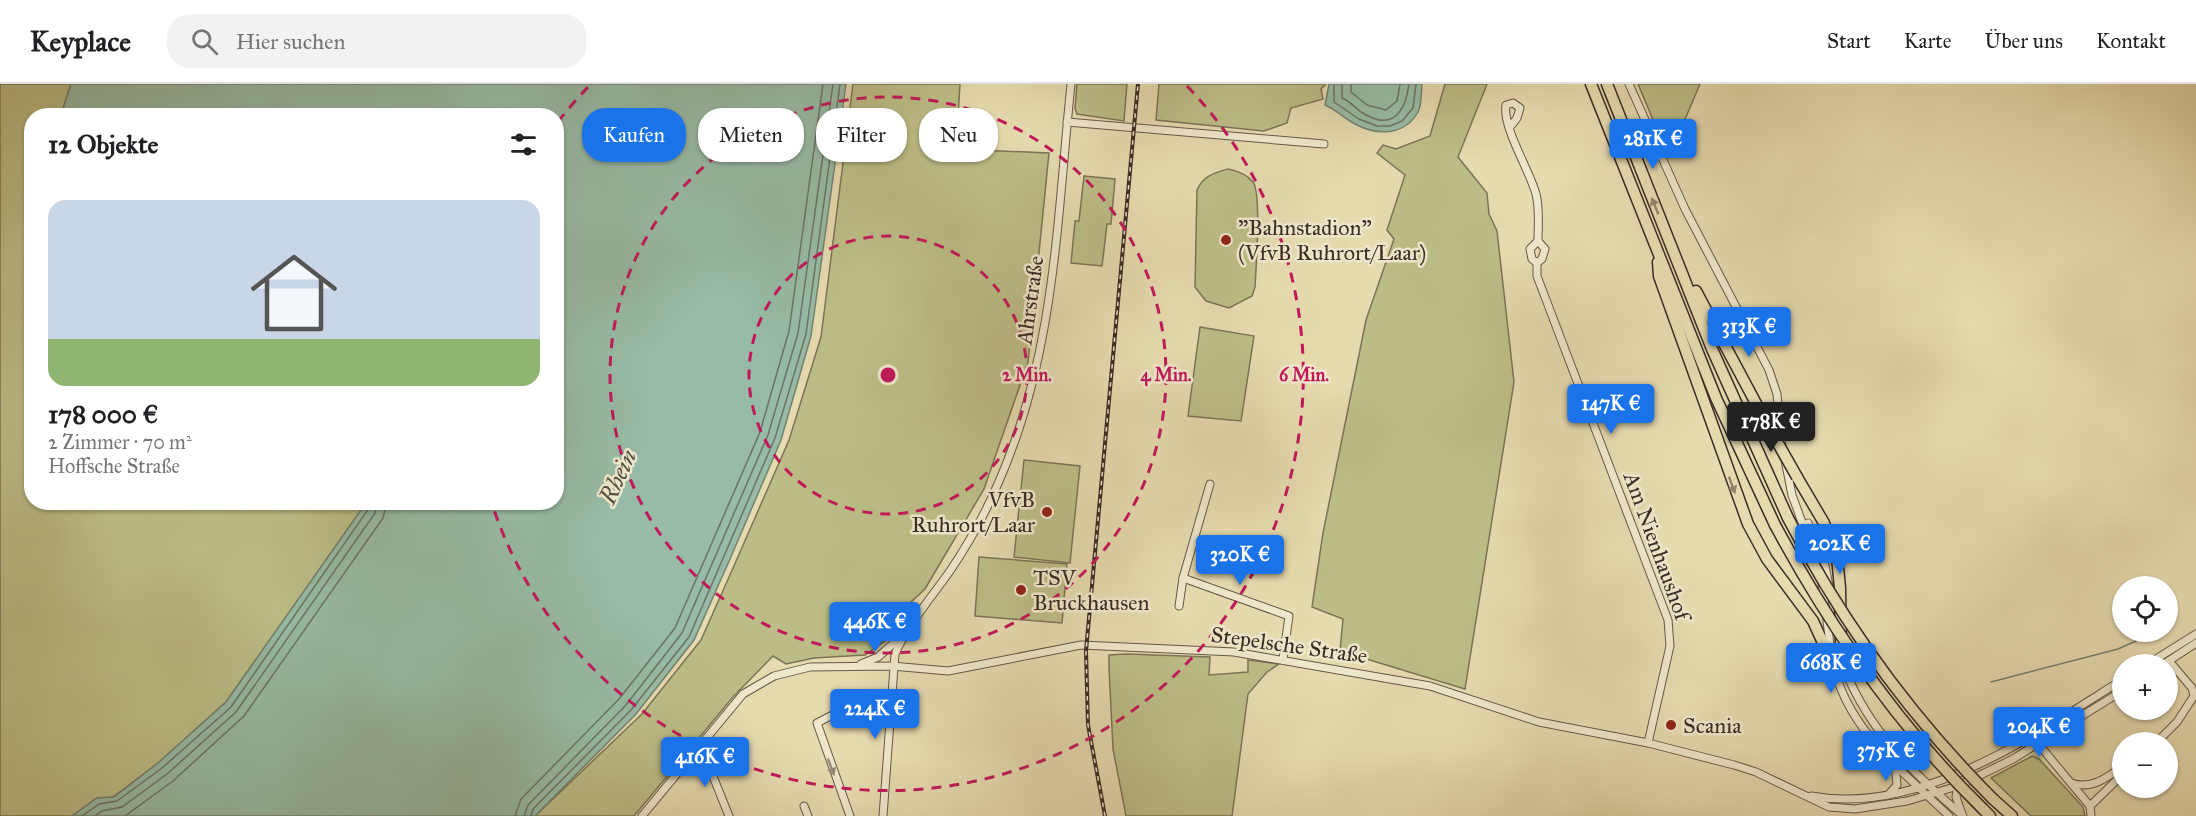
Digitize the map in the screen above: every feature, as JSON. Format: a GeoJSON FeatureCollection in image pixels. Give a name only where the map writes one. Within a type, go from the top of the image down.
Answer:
{"type":"FeatureCollection","features":[{"type":"Feature","properties":{"kind":"highway"},"geometry":{"type":"LineString","coordinates":[[1591,84],[1735,440],[1775,525],[1822,607],[1862,668],[1927,750],[1986,812]]}},
{"type":"Feature","properties":{"kind":"highway"},"geometry":{"type":"LineString","coordinates":[[1607,84],[1740,416],[1788,518],[1833,600],[1888,678],[1938,740],[2012,816]]}},
{"type":"Feature","properties":{"kind":"highway"},"geometry":{"type":"LineString","coordinates":[[1657,249],[1659,276],[1740,507],[1767,559],[1814,621],[1834,667]]}},
{"type":"Feature","properties":{"kind":"highway"},"geometry":{"type":"LineString","coordinates":[[1677,260],[1824,523],[1836,557],[1840,588],[1841,644],[1845,672]]}},
{"type":"Feature","properties":{"kind":"street","name":"Ahrstraße"},"geometry":{"type":"LineString","coordinates":[[883,816],[892,666],[904,633],[952,568],[994,493],[1022,425],[1037,373],[1057,239],[1071,84]]}},
{"type":"Feature","properties":{"kind":"street"},"geometry":{"type":"LineString","coordinates":[[1629,84],[1685,209],[1769,370],[1777,394],[1782,443],[1792,495],[1812,545],[1821,576],[1834,667],[1851,712],[1895,764],[1948,816]]}},
{"type":"Feature","properties":{"kind":"street"},"geometry":{"type":"LineString","coordinates":[[1067,122],[1324,144]]}},
{"type":"Feature","properties":{"kind":"street","name":"Am Nienhaushof"},"geometry":{"type":"LineString","coordinates":[[1510,127],[1536,194],[1539,209],[1538,242],[1530,249],[1532,259],[1537,263]]}},
{"type":"Feature","properties":{"kind":"street","name":"Am Nienhaushof"},"geometry":{"type":"LineString","coordinates":[[1538,242],[1542,244],[1544,254],[1537,263],[1537,276],[1668,620],[1670,645],[1648,743]]}},
{"type":"Feature","properties":{"kind":"street"},"geometry":{"type":"LineString","coordinates":[[1179,606],[1183,578],[1210,484]]}},
{"type":"Feature","properties":{"kind":"street"},"geometry":{"type":"LineString","coordinates":[[1792,495],[1823,556],[1837,644],[1845,672],[1861,706],[1876,730],[1963,816]]}},
{"type":"Feature","properties":{"kind":"street"},"geometry":{"type":"LineString","coordinates":[[1183,578],[1289,616],[1282,659]]}},
{"type":"Feature","properties":{"kind":"street"},"geometry":{"type":"LineString","coordinates":[[858,666],[878,657],[904,633]]}},
{"type":"Feature","properties":{"kind":"street"},"geometry":{"type":"LineString","coordinates":[[2164,654],[2196,634]]}},
{"type":"Feature","properties":{"kind":"street"},"geometry":{"type":"LineString","coordinates":[[2178,655],[2196,643]]}},
{"type":"Feature","properties":{"kind":"street","name":"Stepelsche Straße"},"geometry":{"type":"LineString","coordinates":[[647,814],[729,708],[760,684],[802,667],[892,666],[948,671],[1081,645],[1234,652],[1430,686],[1539,722],[1648,743],[1756,772],[1830,807],[1864,807],[1928,796],[1958,786],[1991,771],[2112,697]]}},
{"type":"Feature","properties":{"kind":"street"},"geometry":{"type":"LineString","coordinates":[[2167,732],[2177,722],[2194,696],[2192,688],[2178,674]]}},
{"type":"Feature","properties":{"kind":"street","name":"Stepelsche Straße"},"geometry":{"type":"LineString","coordinates":[[1802,794],[1827,798],[1889,794],[1930,785],[1987,761],[2112,686]]}},
{"type":"Feature","properties":{"kind":"street"},"geometry":{"type":"LineString","coordinates":[[1851,712],[1861,706]]}},
{"type":"Feature","properties":{"kind":"street"},"geometry":{"type":"LineString","coordinates":[[850,816],[817,723],[838,712],[889,715]]}},
{"type":"Feature","properties":{"kind":"street"},"geometry":{"type":"LineString","coordinates":[[2032,736],[2090,806],[2091,816]]}},
{"type":"Feature","properties":{"kind":"street"},"geometry":{"type":"LineString","coordinates":[[698,748],[704,754],[729,816]]}},
{"type":"Feature","properties":{"kind":"street"},"geometry":{"type":"LineString","coordinates":[[1889,794],[1897,785],[1895,764]]}},
{"type":"Feature","properties":{"kind":"street"},"geometry":{"type":"LineString","coordinates":[[2069,782],[2083,787],[2103,780],[2112,774]]}},
{"type":"Feature","properties":{"kind":"street"},"geometry":{"type":"LineString","coordinates":[[2090,806],[2112,785]]}},
{"type":"Feature","properties":{"kind":"street"},"geometry":{"type":"LineString","coordinates":[[1958,786],[1956,797],[1963,816]]}},
{"type":"Feature","properties":{"kind":"street"},"geometry":{"type":"LineString","coordinates":[[804,806],[808,816]]}},
{"type":"Feature","properties":{"kind":"street"},"geometry":{"type":"LineString","coordinates":[[1864,807],[1866,816]]}},
{"type":"Feature","properties":{"kind":"shaded area"},"geometry":{"type":"Polygon","coordinates":[[[0,84],[71,84],[63,108],[24,108],[24,510],[361,510],[226,702],[158,763],[113,797],[97,798],[72,816],[0,816],[0,84]]]}},
{"type":"Feature","properties":{"kind":"shaded area"},"geometry":{"type":"Polygon","coordinates":[[[853,84],[960,84],[959,108],[919,108],[919,162],[998,162],[998,151],[1049,153],[1028,362],[984,489],[925,589],[896,616],[892,636],[865,655],[814,658],[786,664],[773,656],[733,697],[634,816],[535,816],[642,714],[701,640],[789,440],[821,337],[843,162],[907,162],[907,108],[850,108],[853,84]]]}},
{"type":"Feature","properties":{"kind":"shaded area"},"geometry":{"type":"Polygon","coordinates":[[[1077,84],[1127,84],[1124,121],[1077,114],[1075,109],[1077,84]]]}},
{"type":"Feature","properties":{"kind":"shaded area"},"geometry":{"type":"Polygon","coordinates":[[[1159,84],[1326,84],[1321,89],[1323,99],[1291,108],[1287,123],[1264,131],[1156,120],[1159,84]]]}},
{"type":"Feature","properties":{"kind":"shaded area"},"geometry":{"type":"Polygon","coordinates":[[[1445,84],[1487,84],[1458,157],[1487,193],[1489,214],[1497,231],[1514,382],[1465,689],[1340,651],[1343,619],[1312,607],[1323,533],[1366,320],[1394,239],[1387,230],[1405,175],[1377,153],[1383,145],[1396,149],[1430,136],[1445,84]]]}},
{"type":"Feature","properties":{"kind":"shaded area"},"geometry":{"type":"Polygon","coordinates":[[[1638,84],[1700,84],[1671,152],[1667,153],[1638,84]]]}},
{"type":"Feature","properties":{"kind":"shaded area","name":"\"Bahnstadion\" (VfvB Ruhrort/Laar)"},"geometry":{"type":"Polygon","coordinates":[[[1228,169],[1242,173],[1253,182],[1256,189],[1258,215],[1255,287],[1252,296],[1229,308],[1206,301],[1195,287],[1197,190],[1206,178],[1228,169]]]}},
{"type":"Feature","properties":{"kind":"shaded area"},"geometry":{"type":"Polygon","coordinates":[[[1084,176],[1115,179],[1111,224],[1107,224],[1102,266],[1071,263],[1075,221],[1079,221],[1084,176]]]}},
{"type":"Feature","properties":{"kind":"shaded area"},"geometry":{"type":"Polygon","coordinates":[[[1200,327],[1254,336],[1241,421],[1188,416],[1200,327]]]}},
{"type":"Feature","properties":{"kind":"shaded area","name":"VfvB Ruhrort/Laar"},"geometry":{"type":"Polygon","coordinates":[[[1024,460],[1080,466],[1070,563],[1014,557],[1024,460]]]}},
{"type":"Feature","properties":{"kind":"shaded area","name":"TSV Bruckhausen"},"geometry":{"type":"Polygon","coordinates":[[[979,557],[1067,564],[1062,623],[975,616],[979,557]]]}},
{"type":"Feature","properties":{"kind":"shaded area"},"geometry":{"type":"Polygon","coordinates":[[[1109,655],[1210,657],[1209,675],[1248,672],[1248,660],[1279,664],[1267,672],[1248,694],[1232,816],[1126,816],[1113,749],[1109,655]]]}},
{"type":"Feature","properties":{"kind":"shaded area"},"geometry":{"type":"Polygon","coordinates":[[[2032,756],[2039,759],[2083,807],[2085,816],[2031,816],[1991,778],[2032,756]]]}},
{"type":"Feature","properties":{"kind":"water","name":"Rhein"},"geometry":{"type":"Polygon","coordinates":[[[71,84],[846,84],[843,108],[816,108],[816,162],[835,162],[811,336],[781,440],[694,640],[636,714],[535,816],[72,816],[97,798],[114,797],[158,763],[226,702],[361,510],[564,510],[564,108],[63,108],[71,84]]]}},
{"type":"Feature","properties":{"kind":"water"},"geometry":{"type":"Polygon","coordinates":[[[1329,84],[1422,84],[1420,106],[1413,120],[1399,129],[1383,132],[1365,129],[1325,105],[1329,84]]]}},
{"type":"Feature","properties":{"kind":"waterway"},"geometry":{"type":"LineString","coordinates":[[1991,682],[2118,649],[2134,642]]}},
{"type":"Feature","properties":{"kind":"railway"},"geometry":{"type":"LineString","coordinates":[[1105,816],[1088,725],[1086,651],[1138,84]]}},
{"type":"Feature","properties":{"kind":"place","name":"\"Bahnstadion\" (VfvB Ruhrort/Laar)"},"geometry":{"type":"Point","coordinates":[1226,240]}},
{"type":"Feature","properties":{"kind":"place","name":"VfvB Ruhrort/Laar"},"geometry":{"type":"Point","coordinates":[1047,512]}},
{"type":"Feature","properties":{"kind":"place","name":"TSV Bruckhausen"},"geometry":{"type":"Point","coordinates":[1021,590]}},
{"type":"Feature","properties":{"kind":"place","name":"Scania"},"geometry":{"type":"Point","coordinates":[1671,725]}}]}
